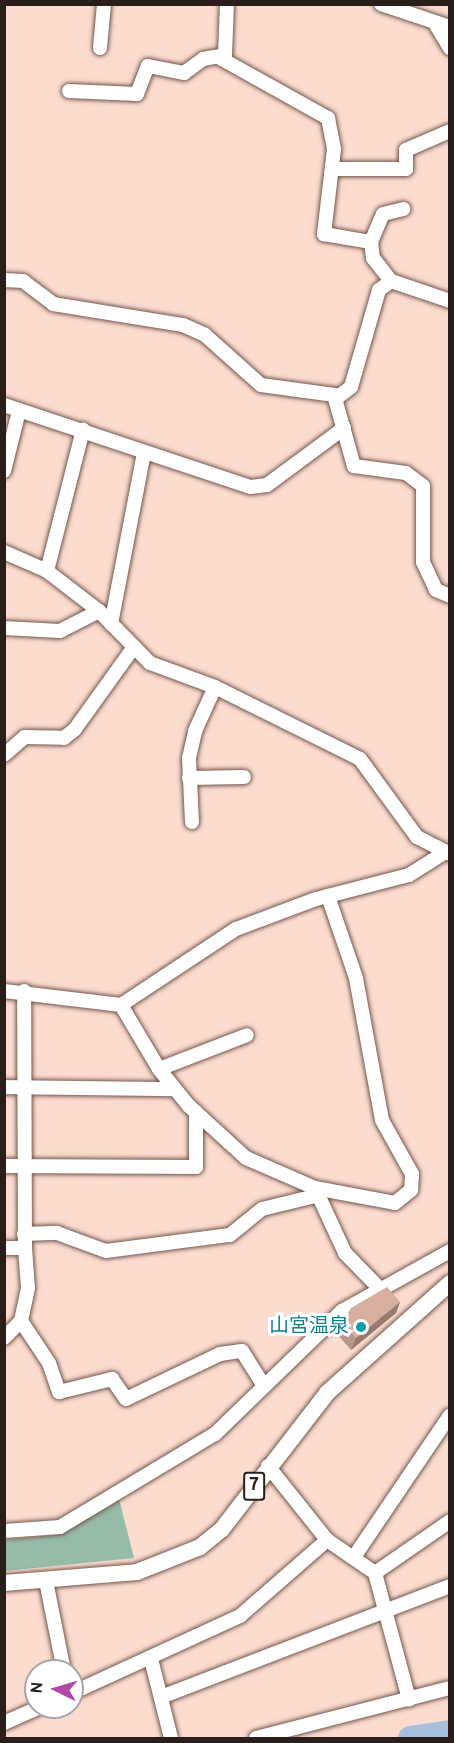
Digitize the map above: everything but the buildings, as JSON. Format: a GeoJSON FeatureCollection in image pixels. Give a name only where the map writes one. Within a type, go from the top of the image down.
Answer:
{"type":"FeatureCollection","features":[{"type":"Feature","properties":{"kind":"main road","name":"7"},"geometry":{"type":"LineString","coordinates":[[4,1583],[137,1572],[178,1559],[222,1529],[268,1466],[327,1393],[450,1283]]}},
{"type":"Feature","properties":{"kind":"street"},"geometry":{"type":"LineString","coordinates":[[100,48],[104,4]]}},
{"type":"Feature","properties":{"kind":"street"},"geometry":{"type":"LineString","coordinates":[[220,58],[227,51],[227,4]]}},
{"type":"Feature","properties":{"kind":"street"},"geometry":{"type":"LineString","coordinates":[[381,4],[443,26],[450,48]]}},
{"type":"Feature","properties":{"kind":"street"},"geometry":{"type":"LineString","coordinates":[[69,91],[137,94],[148,66],[184,73],[203,59],[220,58],[328,118],[332,169],[324,234],[371,242]]}},
{"type":"Feature","properties":{"kind":"street"},"geometry":{"type":"LineString","coordinates":[[332,169],[406,169],[406,150],[450,131]]}},
{"type":"Feature","properties":{"kind":"street"},"geometry":{"type":"LineString","coordinates":[[403,209],[384,214],[371,242],[373,258],[391,281],[450,301]]}},
{"type":"Feature","properties":{"kind":"street"},"geometry":{"type":"LineString","coordinates":[[4,280],[23,281],[52,304],[183,325],[205,335],[261,385],[338,397],[351,387],[379,290],[391,281]]}},
{"type":"Feature","properties":{"kind":"street"},"geometry":{"type":"LineString","coordinates":[[338,397],[354,466],[406,473],[423,486],[423,562],[436,590],[450,596]]}},
{"type":"Feature","properties":{"kind":"street"},"geometry":{"type":"LineString","coordinates":[[4,405],[83,430],[144,453],[259,487],[344,428]]}},
{"type":"Feature","properties":{"kind":"street"},"geometry":{"type":"LineString","coordinates":[[4,471],[20,411]]}},
{"type":"Feature","properties":{"kind":"street"},"geometry":{"type":"LineString","coordinates":[[47,571],[83,430]]}},
{"type":"Feature","properties":{"kind":"street"},"geometry":{"type":"LineString","coordinates":[[111,624],[144,453]]}},
{"type":"Feature","properties":{"kind":"street"},"geometry":{"type":"LineString","coordinates":[[4,552],[47,571],[99,611],[150,663],[215,687],[360,759],[417,837],[447,854]]}},
{"type":"Feature","properties":{"kind":"street"},"geometry":{"type":"LineString","coordinates":[[4,628],[60,631],[99,611]]}},
{"type":"Feature","properties":{"kind":"street"},"geometry":{"type":"LineString","coordinates":[[4,755],[25,738],[64,738],[75,729],[134,647]]}},
{"type":"Feature","properties":{"kind":"street"},"geometry":{"type":"LineString","coordinates":[[192,822],[189,778],[195,731],[215,687]]}},
{"type":"Feature","properties":{"kind":"street"},"geometry":{"type":"LineString","coordinates":[[189,778],[244,777]]}},
{"type":"Feature","properties":{"kind":"street"},"geometry":{"type":"LineString","coordinates":[[4,991],[24,991],[121,1005],[236,929],[328,896],[409,875],[447,854]]}},
{"type":"Feature","properties":{"kind":"street"},"geometry":{"type":"LineString","coordinates":[[121,1005],[173,1089],[246,1158],[317,1192],[395,1203],[411,1190],[412,1174],[382,1120],[356,978],[328,896]]}},
{"type":"Feature","properties":{"kind":"street"},"geometry":{"type":"LineString","coordinates":[[4,1338],[21,1321],[28,1288],[24,1234],[24,991]]}},
{"type":"Feature","properties":{"kind":"street"},"geometry":{"type":"LineString","coordinates":[[159,1069],[247,1035]]}},
{"type":"Feature","properties":{"kind":"street"},"geometry":{"type":"LineString","coordinates":[[4,1087],[173,1089]]}},
{"type":"Feature","properties":{"kind":"street"},"geometry":{"type":"LineString","coordinates":[[4,1166],[196,1167],[196,1112]]}},
{"type":"Feature","properties":{"kind":"street"},"geometry":{"type":"LineString","coordinates":[[24,1234],[57,1233],[106,1251],[230,1235],[262,1209],[317,1192]]}},
{"type":"Feature","properties":{"kind":"street"},"geometry":{"type":"LineString","coordinates":[[317,1192],[345,1253],[379,1288]]}},
{"type":"Feature","properties":{"kind":"street"},"geometry":{"type":"LineString","coordinates":[[4,1248],[25,1248]]}},
{"type":"Feature","properties":{"kind":"street"},"geometry":{"type":"LineString","coordinates":[[4,1531],[39,1532],[78,1518],[215,1434],[342,1311],[379,1288],[450,1251]]}},
{"type":"Feature","properties":{"kind":"street"},"geometry":{"type":"LineString","coordinates":[[21,1321],[49,1363],[59,1392],[112,1379],[126,1398],[220,1354],[242,1351],[264,1386]]}},
{"type":"Feature","properties":{"kind":"street"},"geometry":{"type":"LineString","coordinates":[[354,1557],[450,1415]]}},
{"type":"Feature","properties":{"kind":"street"},"geometry":{"type":"LineString","coordinates":[[268,1466],[327,1540],[375,1573],[409,1699]]}},
{"type":"Feature","properties":{"kind":"street"},"geometry":{"type":"LineString","coordinates":[[375,1573],[450,1521]]}},
{"type":"Feature","properties":{"kind":"street"},"geometry":{"type":"LineString","coordinates":[[84,1688],[151,1659],[240,1616],[327,1540]]}},
{"type":"Feature","properties":{"kind":"street"},"geometry":{"type":"LineString","coordinates":[[46,1581],[62,1659]]}},
{"type":"Feature","properties":{"kind":"street"},"geometry":{"type":"LineString","coordinates":[[161,1697],[450,1586]]}},
{"type":"Feature","properties":{"kind":"street"},"geometry":{"type":"LineString","coordinates":[[151,1659],[171,1738]]}},
{"type":"Feature","properties":{"kind":"street"},"geometry":{"type":"LineString","coordinates":[[256,1738],[450,1688]]}},
{"type":"Feature","properties":{"kind":"street"},"geometry":{"type":"LineString","coordinates":[[4,1723],[24,1714]]}},
{"type":"Feature","properties":{"kind":"green space"},"geometry":{"type":"Polygon","coordinates":[[[119,1499],[134,1558],[5,1571],[4,1540],[62,1534],[119,1499]]]}},
{"type":"Feature","properties":{"kind":"waterway"},"geometry":{"type":"LineString","coordinates":[[410,1738],[450,1732]]}},
{"type":"Feature","properties":{"kind":"place","name":"山宮温泉"},"geometry":{"type":"Point","coordinates":[361,1327]}}]}
